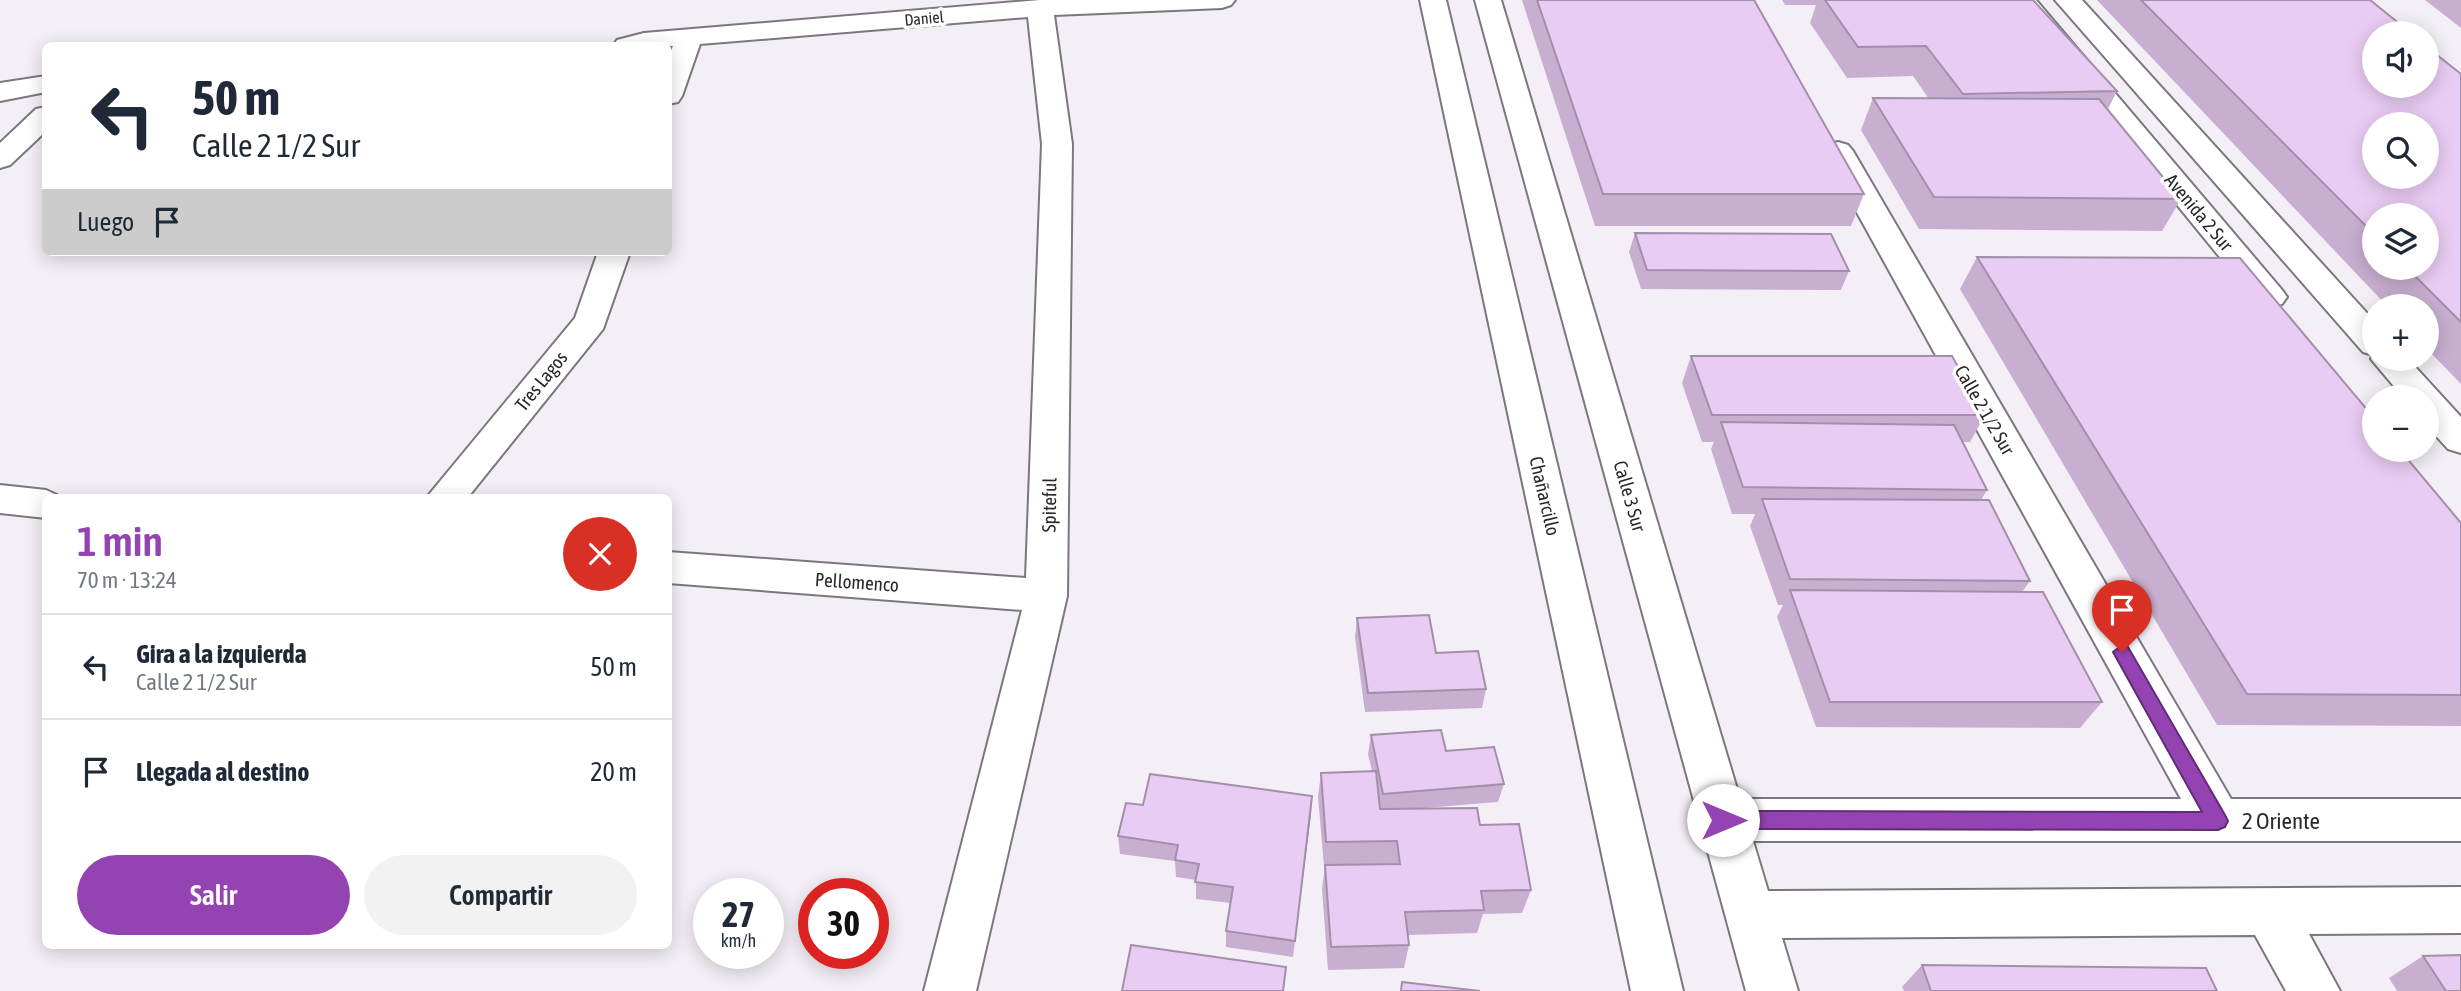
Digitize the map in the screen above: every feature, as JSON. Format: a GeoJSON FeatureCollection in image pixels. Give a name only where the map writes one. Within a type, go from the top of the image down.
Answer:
{"type":"FeatureCollection","features":[{"type":"Feature","properties":{"kind":"street","name":"Daniel"},"geometry":{"type":"LineString","coordinates":[[658,42],[1040,8],[1222,0]]}},
{"type":"Feature","properties":{"kind":"street","name":"Chañarcillo"},"geometry":{"type":"LineString","coordinates":[[1433,0],[1657,991]]}},
{"type":"Feature","properties":{"kind":"street","name":"Calle 3 Sur"},"geometry":{"type":"LineString","coordinates":[[1488,0],[1772,991]]}},
{"type":"Feature","properties":{"kind":"street","name":"Avenida 2 Sur"},"geometry":{"type":"LineString","coordinates":[[2023,0],[2287,318]]}},
{"type":"Feature","properties":{"kind":"street"},"geometry":{"type":"LineString","coordinates":[[2068,0],[2362,329]]}},
{"type":"Feature","properties":{"kind":"street","name":"Spiteful"},"geometry":{"type":"LineString","coordinates":[[950,991],[1046,596],[1057,144],[1040,8]]}},
{"type":"Feature","properties":{"kind":"street"},"geometry":{"type":"LineString","coordinates":[[672,85],[689,38]]}},
{"type":"Feature","properties":{"kind":"street"},"geometry":{"type":"LineString","coordinates":[[0,93],[42,85]]}},
{"type":"Feature","properties":{"kind":"street"},"geometry":{"type":"LineString","coordinates":[[0,159],[42,119]]}},
{"type":"Feature","properties":{"kind":"street","name":"Calle 2 1/2 Sur"},"geometry":{"type":"LineString","coordinates":[[1821,121],[2218,821]]}},
{"type":"Feature","properties":{"kind":"street","name":"Tres Lagos"},"geometry":{"type":"LineString","coordinates":[[448,494],[591,321],[613,256]]}},
{"type":"Feature","properties":{"kind":"street"},"geometry":{"type":"LineString","coordinates":[[2399,371],[2412,385]]}},
{"type":"Feature","properties":{"kind":"street"},"geometry":{"type":"LineString","coordinates":[[2439,415],[2461,440]]}},
{"type":"Feature","properties":{"kind":"street"},"geometry":{"type":"LineString","coordinates":[[0,499],[42,504]]}},
{"type":"Feature","properties":{"kind":"street","name":"Pellomenco"},"geometry":{"type":"LineString","coordinates":[[672,567],[1046,596]]}},
{"type":"Feature","properties":{"kind":"street","name":"2 Oriente"},"geometry":{"type":"LineString","coordinates":[[1723,820],[2461,820]]}},
{"type":"Feature","properties":{"kind":"street"},"geometry":{"type":"LineString","coordinates":[[1751,915],[2461,910]]}},
{"type":"Feature","properties":{"kind":"street"},"geometry":{"type":"LineString","coordinates":[[2267,911],[2314,991]]}},
{"type":"Feature","properties":{"kind":"building"},"geometry":{"type":"Polygon","coordinates":[[[1537,0],[1754,0],[1864,194],[1603,194],[1537,0]]]}},
{"type":"Feature","properties":{"kind":"building"},"geometry":{"type":"Polygon","coordinates":[[[1825,0],[2033,0],[2117,91],[1963,94],[1926,46],[1858,47],[1825,0]]]}},
{"type":"Feature","properties":{"kind":"building"},"geometry":{"type":"Polygon","coordinates":[[[2141,0],[2370,0],[2396,21],[2362,21],[2362,98],[2439,98],[2439,57],[2461,74],[2461,322],[2439,300],[2439,294],[2433,294],[2419,280],[2439,280],[2439,203],[2362,203],[2362,222],[2141,0]]]}},
{"type":"Feature","properties":{"kind":"building"},"geometry":{"type":"Polygon","coordinates":[[[1873,98],[2099,99],[2181,199],[1934,197],[1873,98]]]}},
{"type":"Feature","properties":{"kind":"building"},"geometry":{"type":"Polygon","coordinates":[[[1635,233],[1831,234],[1849,271],[1647,270],[1635,233]]]}},
{"type":"Feature","properties":{"kind":"building"},"geometry":{"type":"Polygon","coordinates":[[[1977,257],[2240,258],[2362,403],[2362,462],[2410,462],[2461,523],[2461,695],[2247,694],[1977,257]]]}},
{"type":"Feature","properties":{"kind":"building"},"geometry":{"type":"Polygon","coordinates":[[[1691,356],[1952,356],[1985,415],[1712,415],[1691,356]]]}},
{"type":"Feature","properties":{"kind":"building"},"geometry":{"type":"Polygon","coordinates":[[[1721,422],[1954,425],[1987,490],[1743,487],[1721,422]]]}},
{"type":"Feature","properties":{"kind":"building"},"geometry":{"type":"Polygon","coordinates":[[[1762,499],[1989,500],[2030,581],[1790,579],[1762,499]]]}},
{"type":"Feature","properties":{"kind":"building"},"geometry":{"type":"Polygon","coordinates":[[[1790,590],[2043,592],[2102,702],[1830,702],[1790,590]]]}},
{"type":"Feature","properties":{"kind":"building"},"geometry":{"type":"Polygon","coordinates":[[[1429,615],[1436,653],[1478,651],[1486,689],[1368,693],[1357,618],[1429,615]]]}},
{"type":"Feature","properties":{"kind":"building"},"geometry":{"type":"Polygon","coordinates":[[[1441,730],[1446,751],[1494,747],[1504,784],[1383,794],[1371,735],[1441,730]]]}},
{"type":"Feature","properties":{"kind":"building"},"geometry":{"type":"Polygon","coordinates":[[[1376,771],[1380,809],[1477,808],[1480,825],[1519,824],[1531,890],[1481,891],[1484,910],[1405,912],[1409,945],[1331,947],[1325,865],[1400,864],[1397,841],[1326,842],[1321,773],[1376,771]]]}},
{"type":"Feature","properties":{"kind":"building"},"geometry":{"type":"Polygon","coordinates":[[[1150,774],[1312,796],[1295,941],[1226,931],[1233,887],[1195,882],[1199,864],[1175,860],[1178,845],[1118,836],[1126,803],[1143,805],[1150,774]]]}},
{"type":"Feature","properties":{"kind":"building"},"geometry":{"type":"Polygon","coordinates":[[[1131,945],[1286,967],[1283,991],[1122,991],[1131,945]]]}},
{"type":"Feature","properties":{"kind":"building"},"geometry":{"type":"Polygon","coordinates":[[[2461,955],[2461,991],[2446,991],[2423,956],[2461,955]]]}},
{"type":"Feature","properties":{"kind":"building"},"geometry":{"type":"Polygon","coordinates":[[[1922,965],[2206,968],[2217,991],[1931,991],[1922,965]]]}},
{"type":"Feature","properties":{"kind":"building"},"geometry":{"type":"Polygon","coordinates":[[[1402,982],[1480,991],[1401,991],[1402,982]]]}},
{"type":"Feature","properties":{"kind":"route"},"geometry":{"type":"LineString","coordinates":[[1723,820],[2218,821],[2122,652]]}}]}
